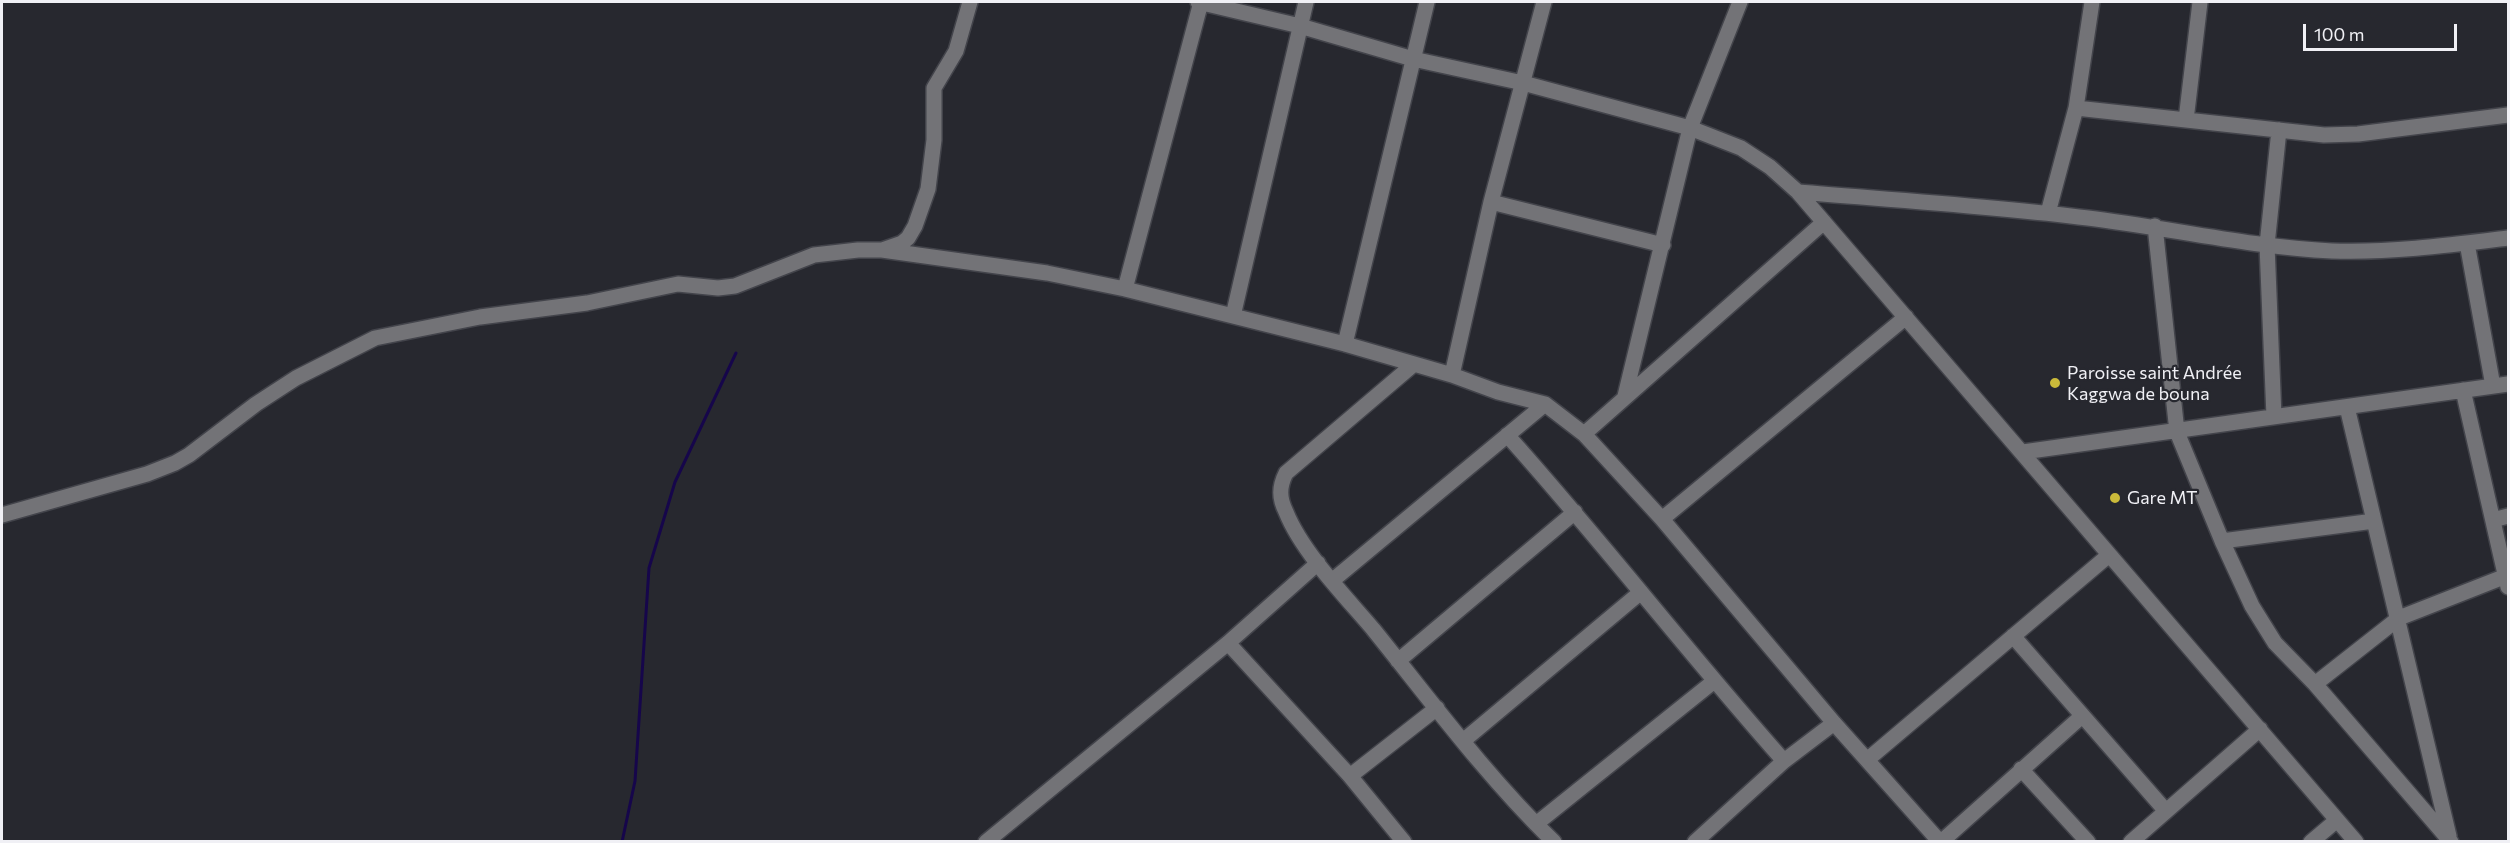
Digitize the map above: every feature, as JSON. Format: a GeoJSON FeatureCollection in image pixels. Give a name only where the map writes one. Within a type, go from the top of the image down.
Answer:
{"type":"FeatureCollection","features":[{"type":"Feature","properties":{"kind":"street"},"geometry":{"type":"LineString","coordinates":[[882,250],[902,243],[908,238],[923,206],[932,166],[934,88],[956,51],[970,2]]}},
{"type":"Feature","properties":{"kind":"street"},"geometry":{"type":"LineString","coordinates":[[1125,290],[1200,2],[1300,26],[1413,59],[1523,83],[1690,128],[1741,148],[1770,167],[1798,192],[2356,842]]}},
{"type":"Feature","properties":{"kind":"street"},"geometry":{"type":"LineString","coordinates":[[1233,316],[1306,2]]}},
{"type":"Feature","properties":{"kind":"street"},"geometry":{"type":"LineString","coordinates":[[1345,344],[1427,2]]}},
{"type":"Feature","properties":{"kind":"street"},"geometry":{"type":"LineString","coordinates":[[1452,375],[1491,202],[1544,2]]}},
{"type":"Feature","properties":{"kind":"street"},"geometry":{"type":"LineString","coordinates":[[1625,396],[1690,128],[1740,2]]}},
{"type":"Feature","properties":{"kind":"street"},"geometry":{"type":"LineString","coordinates":[[2048,213],[2076,108],[2092,2]]}},
{"type":"Feature","properties":{"kind":"street"},"geometry":{"type":"LineString","coordinates":[[2186,120],[2200,2]]}},
{"type":"Feature","properties":{"kind":"street"},"geometry":{"type":"LineString","coordinates":[[2076,108],[2324,135],[2358,134],[2508,115]]}},
{"type":"Feature","properties":{"kind":"street"},"geometry":{"type":"LineString","coordinates":[[2274,417],[2267,246],[2279,130]]}},
{"type":"Feature","properties":{"kind":"street"},"geometry":{"type":"LineString","coordinates":[[1798,192],[2048,213],[2156,226],[2267,246],[2362,250],[2508,238]]}},
{"type":"Feature","properties":{"kind":"street"},"geometry":{"type":"LineString","coordinates":[[1491,202],[1663,246]]}},
{"type":"Feature","properties":{"kind":"street"},"geometry":{"type":"LineString","coordinates":[[1584,434],[1824,222]]}},
{"type":"Feature","properties":{"kind":"street"},"geometry":{"type":"LineString","coordinates":[[2156,226],[2177,432],[2222,541],[2252,606],[2275,643],[2315,684],[2450,840]]}},
{"type":"Feature","properties":{"kind":"street"},"geometry":{"type":"LineString","coordinates":[[2023,452],[2501,385],[2467,243]]}},
{"type":"Feature","properties":{"kind":"street"},"geometry":{"type":"LineString","coordinates":[[2,515],[161,470],[189,455],[256,404],[296,378],[354,347],[384,336],[480,317],[587,303],[678,284],[718,288],[735,286],[813,255],[882,250],[1047,273],[1125,290],[1345,344],[1452,375],[1498,392],[1545,404],[1584,434],[1662,519],[1834,723],[1940,842],[2082,716]]}},
{"type":"Feature","properties":{"kind":"street"},"geometry":{"type":"LineString","coordinates":[[1662,519],[1906,317]]}},
{"type":"Feature","properties":{"kind":"street"},"geometry":{"type":"LineString","coordinates":[[1414,364],[1286,473],[1281,483],[1280,493],[1286,514],[1318,562],[1463,741],[1536,825],[1554,842]]}},
{"type":"Feature","properties":{"kind":"street"},"geometry":{"type":"LineString","coordinates":[[2315,684],[2399,618],[2507,582],[2463,390]]}},
{"type":"Feature","properties":{"kind":"street"},"geometry":{"type":"LineString","coordinates":[[1333,580],[1545,404]]}},
{"type":"Feature","properties":{"kind":"street"},"geometry":{"type":"LineString","coordinates":[[2347,407],[2450,840]]}},
{"type":"Feature","properties":{"kind":"street"},"geometry":{"type":"LineString","coordinates":[[1507,435],[1575,512],[1713,681],[1784,761]]}},
{"type":"Feature","properties":{"kind":"street"},"geometry":{"type":"LineString","coordinates":[[1398,661],[1575,512]]}},
{"type":"Feature","properties":{"kind":"street"},"geometry":{"type":"LineString","coordinates":[[2493,520],[2508,516]]}},
{"type":"Feature","properties":{"kind":"street"},"geometry":{"type":"LineString","coordinates":[[2222,541],[2374,521]]}},
{"type":"Feature","properties":{"kind":"street"},"geometry":{"type":"LineString","coordinates":[[1867,760],[2109,555]]}},
{"type":"Feature","properties":{"kind":"street"},"geometry":{"type":"LineString","coordinates":[[986,842],[1228,643],[1318,562]]}},
{"type":"Feature","properties":{"kind":"street"},"geometry":{"type":"LineString","coordinates":[[1463,741],[1641,592]]}},
{"type":"Feature","properties":{"kind":"street"},"geometry":{"type":"LineString","coordinates":[[2013,636],[2165,810]]}},
{"type":"Feature","properties":{"kind":"street"},"geometry":{"type":"LineString","coordinates":[[1228,643],[1350,776],[1404,842]]}},
{"type":"Feature","properties":{"kind":"street"},"geometry":{"type":"LineString","coordinates":[[1536,825],[1713,681]]}},
{"type":"Feature","properties":{"kind":"street"},"geometry":{"type":"LineString","coordinates":[[1350,776],[1437,708]]}},
{"type":"Feature","properties":{"kind":"street"},"geometry":{"type":"LineString","coordinates":[[1695,842],[1784,761],[1834,723]]}},
{"type":"Feature","properties":{"kind":"street"},"geometry":{"type":"LineString","coordinates":[[2131,842],[2260,729]]}},
{"type":"Feature","properties":{"kind":"street"},"geometry":{"type":"LineString","coordinates":[[2021,769],[2088,842]]}},
{"type":"Feature","properties":{"kind":"street"},"geometry":{"type":"LineString","coordinates":[[2311,842],[2337,820]]}},
{"type":"Feature","properties":{"kind":"waterway"},"geometry":{"type":"LineString","coordinates":[[622,842],[635,781],[649,568],[675,482],[736,353]]}},
{"type":"Feature","properties":{"kind":"place","name":"Paroisse saint Andrée Kaggwa de bouna"},"geometry":{"type":"Point","coordinates":[2055,383]}},
{"type":"Feature","properties":{"kind":"place","name":"Gare MT"},"geometry":{"type":"Point","coordinates":[2115,498]}}]}
